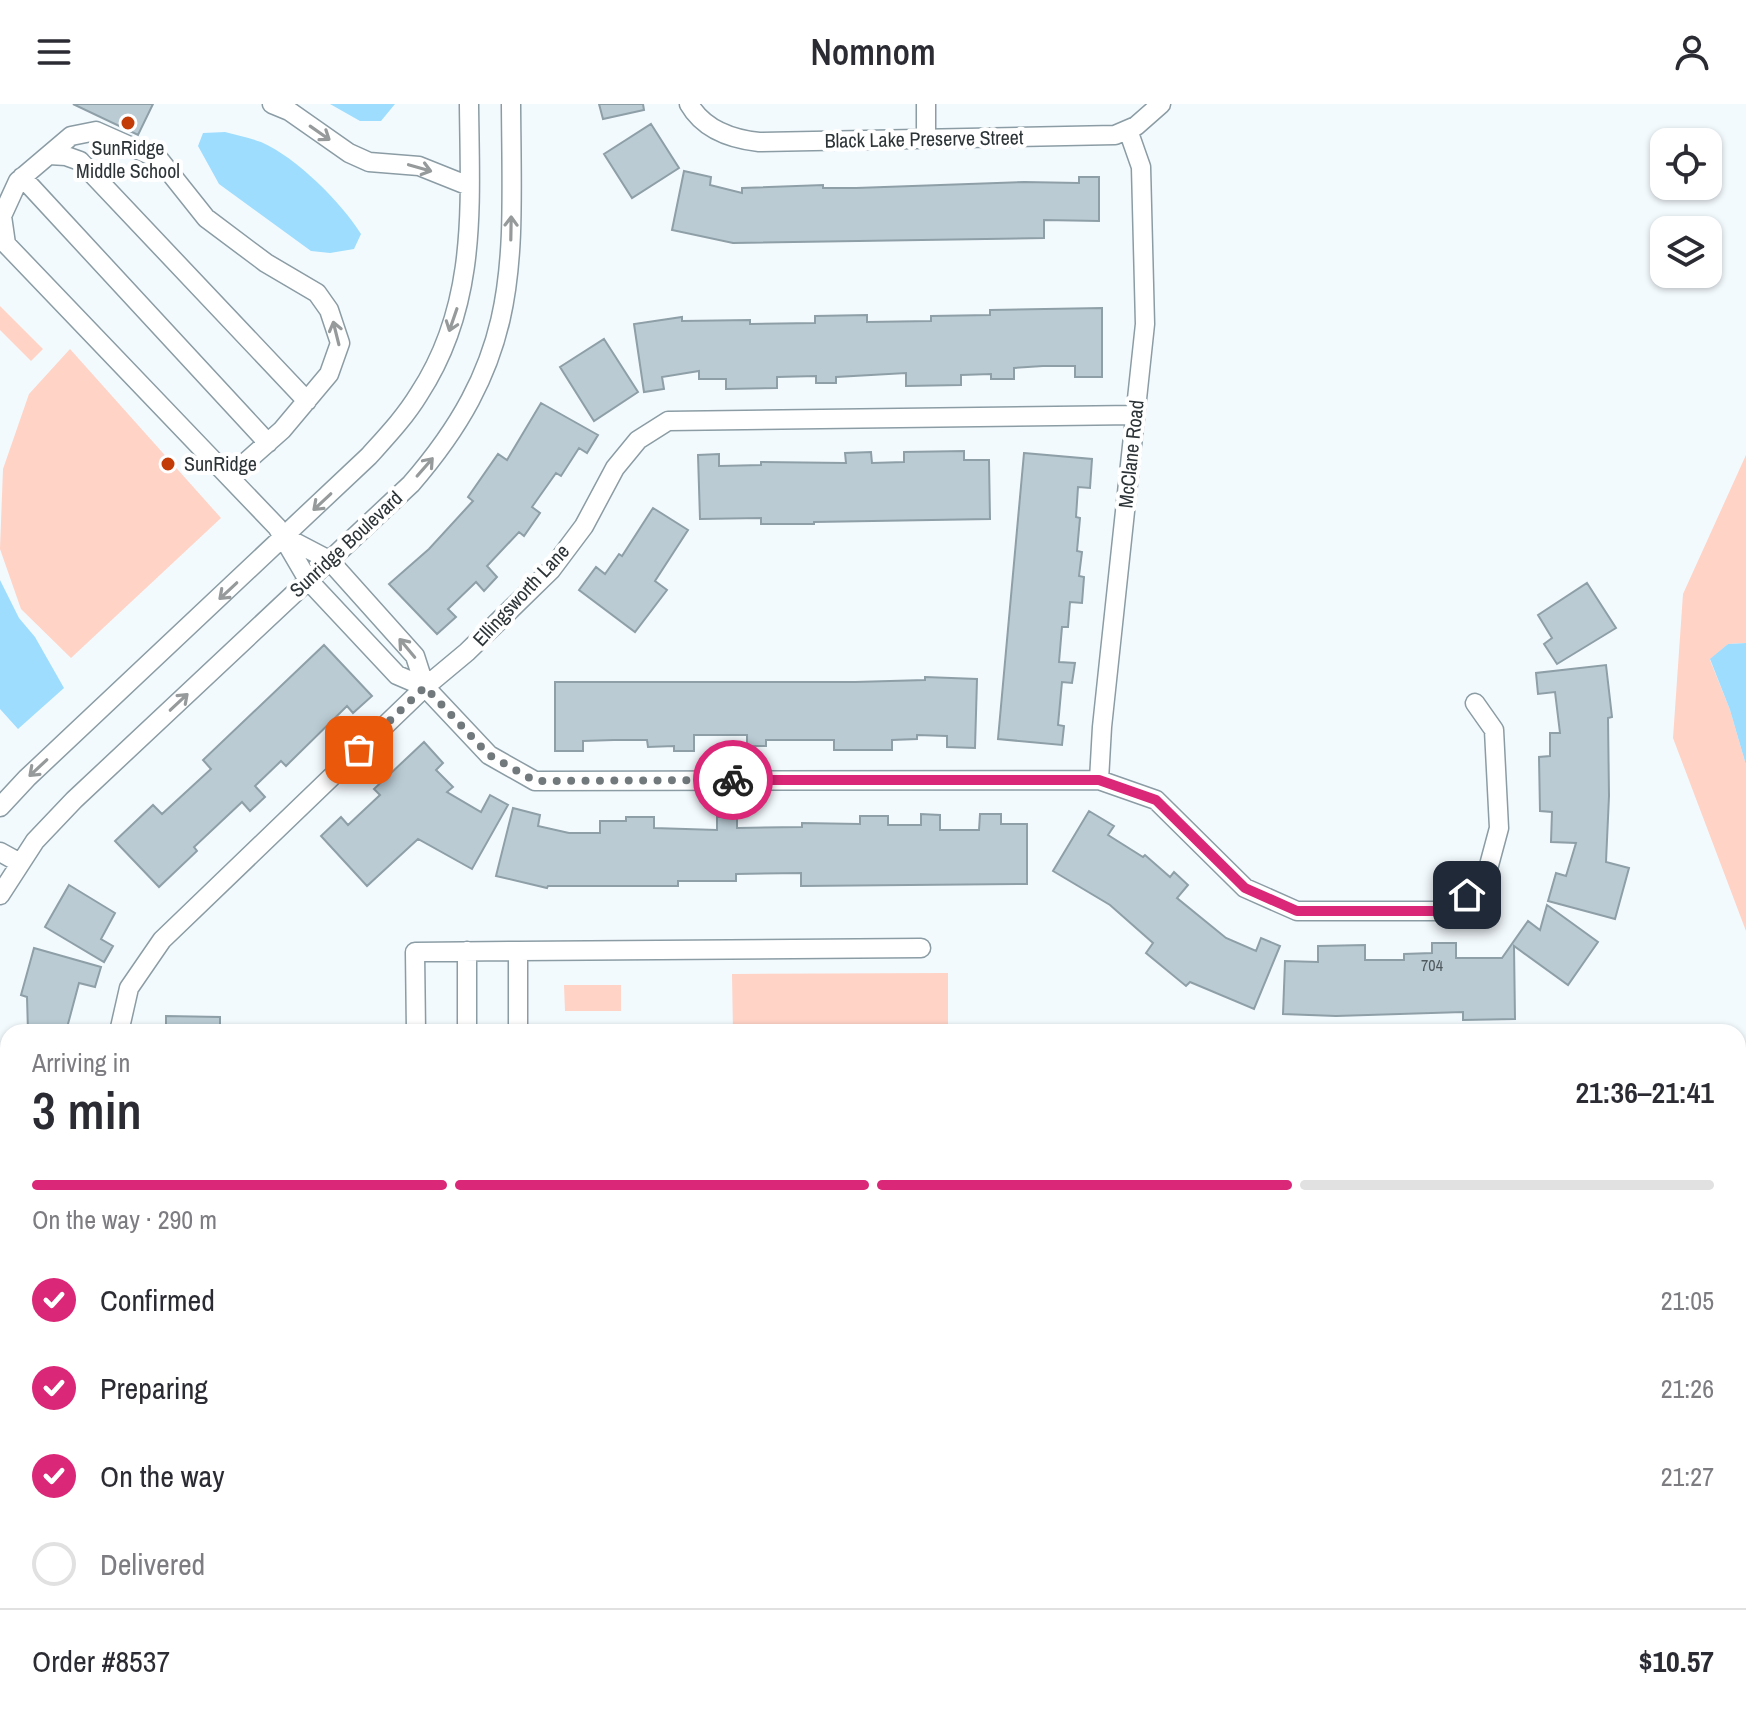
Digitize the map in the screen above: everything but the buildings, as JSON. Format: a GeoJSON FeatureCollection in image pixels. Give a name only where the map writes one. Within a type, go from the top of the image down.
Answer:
{"type":"FeatureCollection","features":[{"type":"Feature","properties":{"kind":"street"},"geometry":{"type":"LineString","coordinates":[[272,104],[289,111],[349,153],[369,162],[419,166],[469,186]]}},
{"type":"Feature","properties":{"kind":"street"},"geometry":{"type":"LineString","coordinates":[[0,807],[27,778],[369,456],[403,418],[436,363],[462,292],[469,237],[469,104]]}},
{"type":"Feature","properties":{"kind":"street","name":"Sunridge Boulevard"},"geometry":{"type":"LineString","coordinates":[[1,890],[35,841],[74,800],[411,484],[442,448],[483,377],[504,311],[510,273],[511,104]]}},
{"type":"Feature","properties":{"kind":"street","name":"Black Lake Preserve Street"},"geometry":{"type":"LineString","coordinates":[[689,104],[715,130],[734,140],[759,142],[1115,135],[1136,126],[1161,104]]}},
{"type":"Feature","properties":{"kind":"street"},"geometry":{"type":"LineString","coordinates":[[926,104],[926,139]]}},
{"type":"Feature","properties":{"kind":"street","name":"McClane Road"},"geometry":{"type":"LineString","coordinates":[[1099,780],[1145,324],[1141,167],[1128,130]]}},
{"type":"Feature","properties":{"kind":"street"},"geometry":{"type":"LineString","coordinates":[[229,477],[268,443],[329,374],[340,343],[329,310],[317,293],[266,263],[206,218],[159,159],[96,131],[71,136],[22,177],[2,216],[6,244],[285,537],[308,580],[397,675],[425,687],[489,755],[535,781],[1099,780],[1156,800],[1245,888],[1297,911],[1439,911],[1467,895],[1488,869],[1499,828],[1494,730],[1475,703]]}},
{"type":"Feature","properties":{"kind":"street"},"geometry":{"type":"LineString","coordinates":[[49,155],[80,161],[307,401]]}},
{"type":"Feature","properties":{"kind":"street"},"geometry":{"type":"LineString","coordinates":[[22,177],[268,443]]}},
{"type":"Feature","properties":{"kind":"street","name":"Ellingsworth Lane"},"geometry":{"type":"LineString","coordinates":[[121,1024],[129,988],[162,940],[551,570],[584,526],[615,468],[638,440],[668,421],[1135,415]]}},
{"type":"Feature","properties":{"kind":"street"},"geometry":{"type":"LineString","coordinates":[[285,537],[329,560],[415,656],[425,687]]}},
{"type":"Feature","properties":{"kind":"street"},"geometry":{"type":"LineString","coordinates":[[358,634],[378,616]]}},
{"type":"Feature","properties":{"kind":"street"},"geometry":{"type":"LineString","coordinates":[[0,852],[20,863]]}},
{"type":"Feature","properties":{"kind":"street"},"geometry":{"type":"LineString","coordinates":[[416,1024],[415,952],[921,948]]}},
{"type":"Feature","properties":{"kind":"street"},"geometry":{"type":"LineString","coordinates":[[467,951],[467,1024]]}},
{"type":"Feature","properties":{"kind":"street"},"geometry":{"type":"LineString","coordinates":[[518,951],[518,1024]]}},
{"type":"Feature","properties":{"kind":"shaded area"},"geometry":{"type":"Polygon","coordinates":[[[0,306],[43,349],[31,361],[0,330],[0,306]]]}},
{"type":"Feature","properties":{"kind":"shaded area"},"geometry":{"type":"Polygon","coordinates":[[[70,349],[221,518],[71,658],[21,609],[0,549],[3,469],[29,394],[70,349]]]}},
{"type":"Feature","properties":{"kind":"shaded area"},"geometry":{"type":"Polygon","coordinates":[[[1746,455],[1746,643],[1728,644],[1710,660],[1730,710],[1746,765],[1746,931],[1673,738],[1683,594],[1746,455]]]}},
{"type":"Feature","properties":{"kind":"shaded area"},"geometry":{"type":"Polygon","coordinates":[[[948,973],[948,1024],[733,1024],[732,974],[948,973]]]}},
{"type":"Feature","properties":{"kind":"shaded area"},"geometry":{"type":"Polygon","coordinates":[[[564,985],[621,985],[621,1011],[565,1011],[564,985]]]}},
{"type":"Feature","properties":{"kind":"water"},"geometry":{"type":"Polygon","coordinates":[[[330,104],[395,104],[381,121],[360,121],[330,104]]]}},
{"type":"Feature","properties":{"kind":"water"},"geometry":{"type":"Polygon","coordinates":[[[225,132],[275,149],[317,182],[361,234],[354,249],[330,253],[311,251],[219,184],[198,146],[203,133],[225,132]]]}},
{"type":"Feature","properties":{"kind":"water"},"geometry":{"type":"Polygon","coordinates":[[[0,580],[19,618],[35,637],[64,688],[18,729],[0,709],[0,580]]]}},
{"type":"Feature","properties":{"kind":"water"},"geometry":{"type":"Polygon","coordinates":[[[1746,643],[1746,765],[1730,710],[1710,659],[1728,644],[1746,643]]]}},
{"type":"Feature","properties":{"kind":"way so far"},"geometry":{"type":"LineString","coordinates":[[359,750],[425,687],[489,755],[535,781],[733,780]]}},
{"type":"Feature","properties":{"kind":"place","name":"SunRidge Middle School"},"geometry":{"type":"Point","coordinates":[128,123]}},
{"type":"Feature","properties":{"kind":"place","name":"SunRidge"},"geometry":{"type":"Point","coordinates":[168,464]}},
{"type":"Feature","properties":{"kind":"route"},"geometry":{"type":"LineString","coordinates":[[733,780],[1099,780],[1156,800],[1245,888],[1297,911],[1439,911],[1467,895]]}}]}
